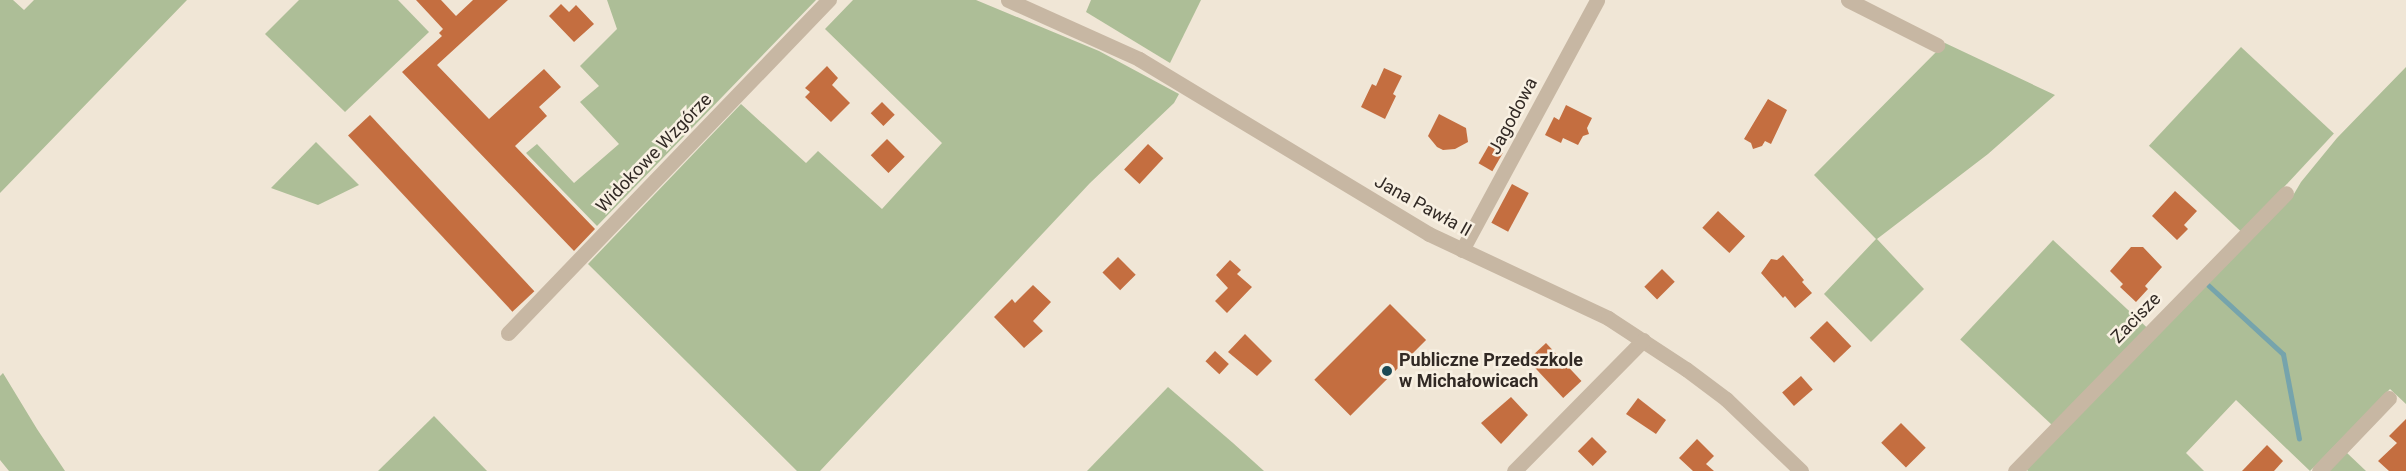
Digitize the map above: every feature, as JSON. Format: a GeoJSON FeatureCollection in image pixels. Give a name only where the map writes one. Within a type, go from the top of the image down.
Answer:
{"type":"FeatureCollection","features":[{"type":"Feature","properties":{"kind":"street","name":"Widokowe Wzgórze"},"geometry":{"type":"LineString","coordinates":[[508,333],[829,0]]}},
{"type":"Feature","properties":{"kind":"street","name":"Jana Pawła II"},"geometry":{"type":"LineString","coordinates":[[1008,0],[1140,59],[1355,191],[1462,250],[1608,318],[1643,339],[1726,399],[1801,471]]}},
{"type":"Feature","properties":{"kind":"street","name":"Jagodowa"},"geometry":{"type":"LineString","coordinates":[[1462,250],[1598,0]]}},
{"type":"Feature","properties":{"kind":"street"},"geometry":{"type":"LineString","coordinates":[[1848,0],[1937,45]]}},
{"type":"Feature","properties":{"kind":"street","name":"Zacisze"},"geometry":{"type":"LineString","coordinates":[[2015,471],[2286,193]]}},
{"type":"Feature","properties":{"kind":"street"},"geometry":{"type":"LineString","coordinates":[[1514,471],[1643,339]]}},
{"type":"Feature","properties":{"kind":"street"},"geometry":{"type":"LineString","coordinates":[[2319,471],[2389,399]]}},
{"type":"Feature","properties":{"kind":"green space"},"geometry":{"type":"Polygon","coordinates":[[[0,0],[13,0],[24,10],[34,0],[187,0],[0,193],[0,0]]]}},
{"type":"Feature","properties":{"kind":"green space"},"geometry":{"type":"Polygon","coordinates":[[[299,0],[398,0],[429,32],[345,112],[265,34],[299,0]]]}},
{"type":"Feature","properties":{"kind":"green space"},"geometry":{"type":"Polygon","coordinates":[[[607,0],[816,0],[597,226],[526,153],[537,144],[574,183],[619,144],[580,102],[599,86],[580,66],[617,29],[607,0]]]}},
{"type":"Feature","properties":{"kind":"green space"},"geometry":{"type":"Polygon","coordinates":[[[853,0],[976,0],[1099,51],[1179,94],[1174,103],[1090,183],[820,471],[797,471],[588,264],[741,104],[806,163],[818,151],[882,209],[942,143],[825,29],[853,0]]]}},
{"type":"Feature","properties":{"kind":"green space"},"geometry":{"type":"Polygon","coordinates":[[[1091,0],[1201,0],[1170,63],[1086,12],[1091,0]]]}},
{"type":"Feature","properties":{"kind":"green space"},"geometry":{"type":"Polygon","coordinates":[[[1945,43],[2055,95],[1988,154],[1877,239],[1924,289],[1871,342],[1824,294],[1876,239],[1814,175],[1945,43]]]}},
{"type":"Feature","properties":{"kind":"green space"},"geometry":{"type":"Polygon","coordinates":[[[2241,47],[2334,134],[2242,232],[2149,146],[2241,47]]]}},
{"type":"Feature","properties":{"kind":"green space"},"geometry":{"type":"Polygon","coordinates":[[[2406,67],[2406,404],[2390,389],[2310,471],[2236,400],[2186,453],[2204,471],[2028,471],[2026,469],[2199,288],[2291,199],[2301,182],[2337,138],[2406,67]]]}},
{"type":"Feature","properties":{"kind":"green space"},"geometry":{"type":"Polygon","coordinates":[[[316,142],[359,185],[318,205],[271,188],[316,142]]]}},
{"type":"Feature","properties":{"kind":"green space"},"geometry":{"type":"Polygon","coordinates":[[[2053,240],[2147,327],[2054,427],[1960,339],[2053,240]]]}},
{"type":"Feature","properties":{"kind":"green space"},"geometry":{"type":"Polygon","coordinates":[[[3,373],[65,471],[9,471],[0,460],[0,376],[3,373]]]}},
{"type":"Feature","properties":{"kind":"green space"},"geometry":{"type":"Polygon","coordinates":[[[1168,387],[1233,443],[1264,471],[1087,471],[1168,387]]]}},
{"type":"Feature","properties":{"kind":"green space"},"geometry":{"type":"Polygon","coordinates":[[[434,416],[487,471],[378,471],[434,416]]]}},
{"type":"Feature","properties":{"kind":"green space"},"geometry":{"type":"Polygon","coordinates":[[[2346,452],[2366,471],[2328,471],[2346,452]]]}},
{"type":"Feature","properties":{"kind":"building"},"geometry":{"type":"Polygon","coordinates":[[[416,0],[441,0],[456,16],[473,0],[508,0],[437,65],[489,119],[544,69],[561,87],[539,107],[547,116],[515,146],[595,229],[574,251],[402,72],[442,36],[439,33],[443,29],[416,0]]]}},
{"type":"Feature","properties":{"kind":"building"},"geometry":{"type":"Polygon","coordinates":[[[561,4],[569,12],[576,5],[594,24],[574,42],[549,16],[561,4]]]}},
{"type":"Feature","properties":{"kind":"building"},"geometry":{"type":"Polygon","coordinates":[[[827,66],[838,78],[832,85],[850,103],[831,122],[805,97],[810,92],[805,88],[827,66]]]}},
{"type":"Feature","properties":{"kind":"building"},"geometry":{"type":"Polygon","coordinates":[[[1384,68],[1402,76],[1385,119],[1361,107],[1372,84],[1376,86],[1384,68]]]}},
{"type":"Feature","properties":{"kind":"building"},"geometry":{"type":"Polygon","coordinates":[[[1768,99],[1787,110],[1771,144],[1765,141],[1762,146],[1753,149],[1751,143],[1744,139],[1768,99]]]}},
{"type":"Feature","properties":{"kind":"building"},"geometry":{"type":"Polygon","coordinates":[[[882,102],[895,115],[883,126],[871,113],[882,102]]]}},
{"type":"Feature","properties":{"kind":"building"},"geometry":{"type":"Polygon","coordinates":[[[1566,105],[1592,118],[1587,128],[1589,134],[1583,136],[1578,145],[1563,138],[1561,143],[1545,135],[1554,117],[1559,120],[1566,105]]]}},
{"type":"Feature","properties":{"kind":"building"},"geometry":{"type":"Polygon","coordinates":[[[1439,114],[1466,128],[1468,142],[1455,149],[1443,150],[1437,147],[1428,136],[1439,114]]]}},
{"type":"Feature","properties":{"kind":"building"},"geometry":{"type":"Polygon","coordinates":[[[370,115],[534,291],[512,312],[348,135],[370,115]]]}},
{"type":"Feature","properties":{"kind":"building"},"geometry":{"type":"Polygon","coordinates":[[[887,139],[905,157],[888,173],[871,155],[887,139]]]}},
{"type":"Feature","properties":{"kind":"building"},"geometry":{"type":"Polygon","coordinates":[[[1148,144],[1163,158],[1139,184],[1124,170],[1148,144]]]}},
{"type":"Feature","properties":{"kind":"building"},"geometry":{"type":"Polygon","coordinates":[[[1489,145],[1503,153],[1492,171],[1478,163],[1489,145]]]}},
{"type":"Feature","properties":{"kind":"building"},"geometry":{"type":"Polygon","coordinates":[[[1512,184],[1529,193],[1508,232],[1491,223],[1512,184]]]}},
{"type":"Feature","properties":{"kind":"building"},"geometry":{"type":"Polygon","coordinates":[[[2175,191],[2197,211],[2184,225],[2188,229],[2177,240],[2152,216],[2175,191]]]}},
{"type":"Feature","properties":{"kind":"building"},"geometry":{"type":"Polygon","coordinates":[[[1718,211],[1745,236],[1729,253],[1702,228],[1718,211]]]}},
{"type":"Feature","properties":{"kind":"building"},"geometry":{"type":"Polygon","coordinates":[[[2131,247],[2143,247],[2162,267],[2145,286],[2148,289],[2136,302],[2120,287],[2123,284],[2110,271],[2131,247]]]}},
{"type":"Feature","properties":{"kind":"building"},"geometry":{"type":"Polygon","coordinates":[[[1783,255],[1812,293],[1795,308],[1761,273],[1771,259],[1777,260],[1783,255]]]}},
{"type":"Feature","properties":{"kind":"building"},"geometry":{"type":"Polygon","coordinates":[[[1118,257],[1136,275],[1120,290],[1102,273],[1118,257]]]}},
{"type":"Feature","properties":{"kind":"building"},"geometry":{"type":"Polygon","coordinates":[[[1230,260],[1241,270],[1237,274],[1252,287],[1227,313],[1215,301],[1228,288],[1216,275],[1230,260]]]}},
{"type":"Feature","properties":{"kind":"building"},"geometry":{"type":"Polygon","coordinates":[[[1662,269],[1675,282],[1657,299],[1644,287],[1662,269]]]}},
{"type":"Feature","properties":{"kind":"building"},"geometry":{"type":"Polygon","coordinates":[[[1033,285],[1051,302],[1033,321],[1043,331],[1024,348],[994,317],[1012,299],[1015,303],[1033,285]]]}},
{"type":"Feature","properties":{"kind":"building"},"geometry":{"type":"Polygon","coordinates":[[[1390,304],[1426,340],[1350,416],[1314,380],[1390,304]]]}},
{"type":"Feature","properties":{"kind":"building"},"geometry":{"type":"Polygon","coordinates":[[[1827,321],[1851,346],[1834,363],[1810,338],[1827,321]]]}},
{"type":"Feature","properties":{"kind":"building"},"geometry":{"type":"Polygon","coordinates":[[[1245,334],[1272,361],[1257,376],[1228,352],[1245,334]]]}},
{"type":"Feature","properties":{"kind":"building"},"geometry":{"type":"Polygon","coordinates":[[[1546,343],[1581,381],[1563,398],[1528,360],[1546,343]]]}},
{"type":"Feature","properties":{"kind":"building"},"geometry":{"type":"Polygon","coordinates":[[[1215,351],[1229,364],[1219,374],[1205,361],[1215,351]]]}},
{"type":"Feature","properties":{"kind":"building"},"geometry":{"type":"Polygon","coordinates":[[[1801,376],[1813,390],[1794,406],[1782,392],[1801,376]]]}},
{"type":"Feature","properties":{"kind":"building"},"geometry":{"type":"Polygon","coordinates":[[[1511,397],[1528,415],[1501,444],[1481,423],[1511,397]]]}},
{"type":"Feature","properties":{"kind":"building"},"geometry":{"type":"Polygon","coordinates":[[[1638,398],[1666,420],[1656,434],[1626,414],[1638,398]]]}},
{"type":"Feature","properties":{"kind":"building"},"geometry":{"type":"Polygon","coordinates":[[[2406,419],[2406,471],[2389,471],[2378,461],[2397,443],[2389,436],[2406,419]]]}},
{"type":"Feature","properties":{"kind":"building"},"geometry":{"type":"Polygon","coordinates":[[[1901,423],[1926,448],[1906,468],[1881,443],[1901,423]]]}},
{"type":"Feature","properties":{"kind":"building"},"geometry":{"type":"Polygon","coordinates":[[[1592,437],[1607,452],[1593,466],[1578,451],[1592,437]]]}},
{"type":"Feature","properties":{"kind":"building"},"geometry":{"type":"Polygon","coordinates":[[[1697,439],[1714,456],[1706,464],[1714,471],[1693,471],[1679,458],[1697,439]]]}},
{"type":"Feature","properties":{"kind":"building"},"geometry":{"type":"Polygon","coordinates":[[[2267,445],[2283,461],[2274,471],[2242,471],[2267,445]]]}},
{"type":"Feature","properties":{"kind":"waterway"},"geometry":{"type":"LineString","coordinates":[[2208,285],[2283,354],[2299,439]]}},
{"type":"Feature","properties":{"kind":"place","name":"Publiczne Przedszkole w Michałowicach"},"geometry":{"type":"Point","coordinates":[1387,371]}}]}
